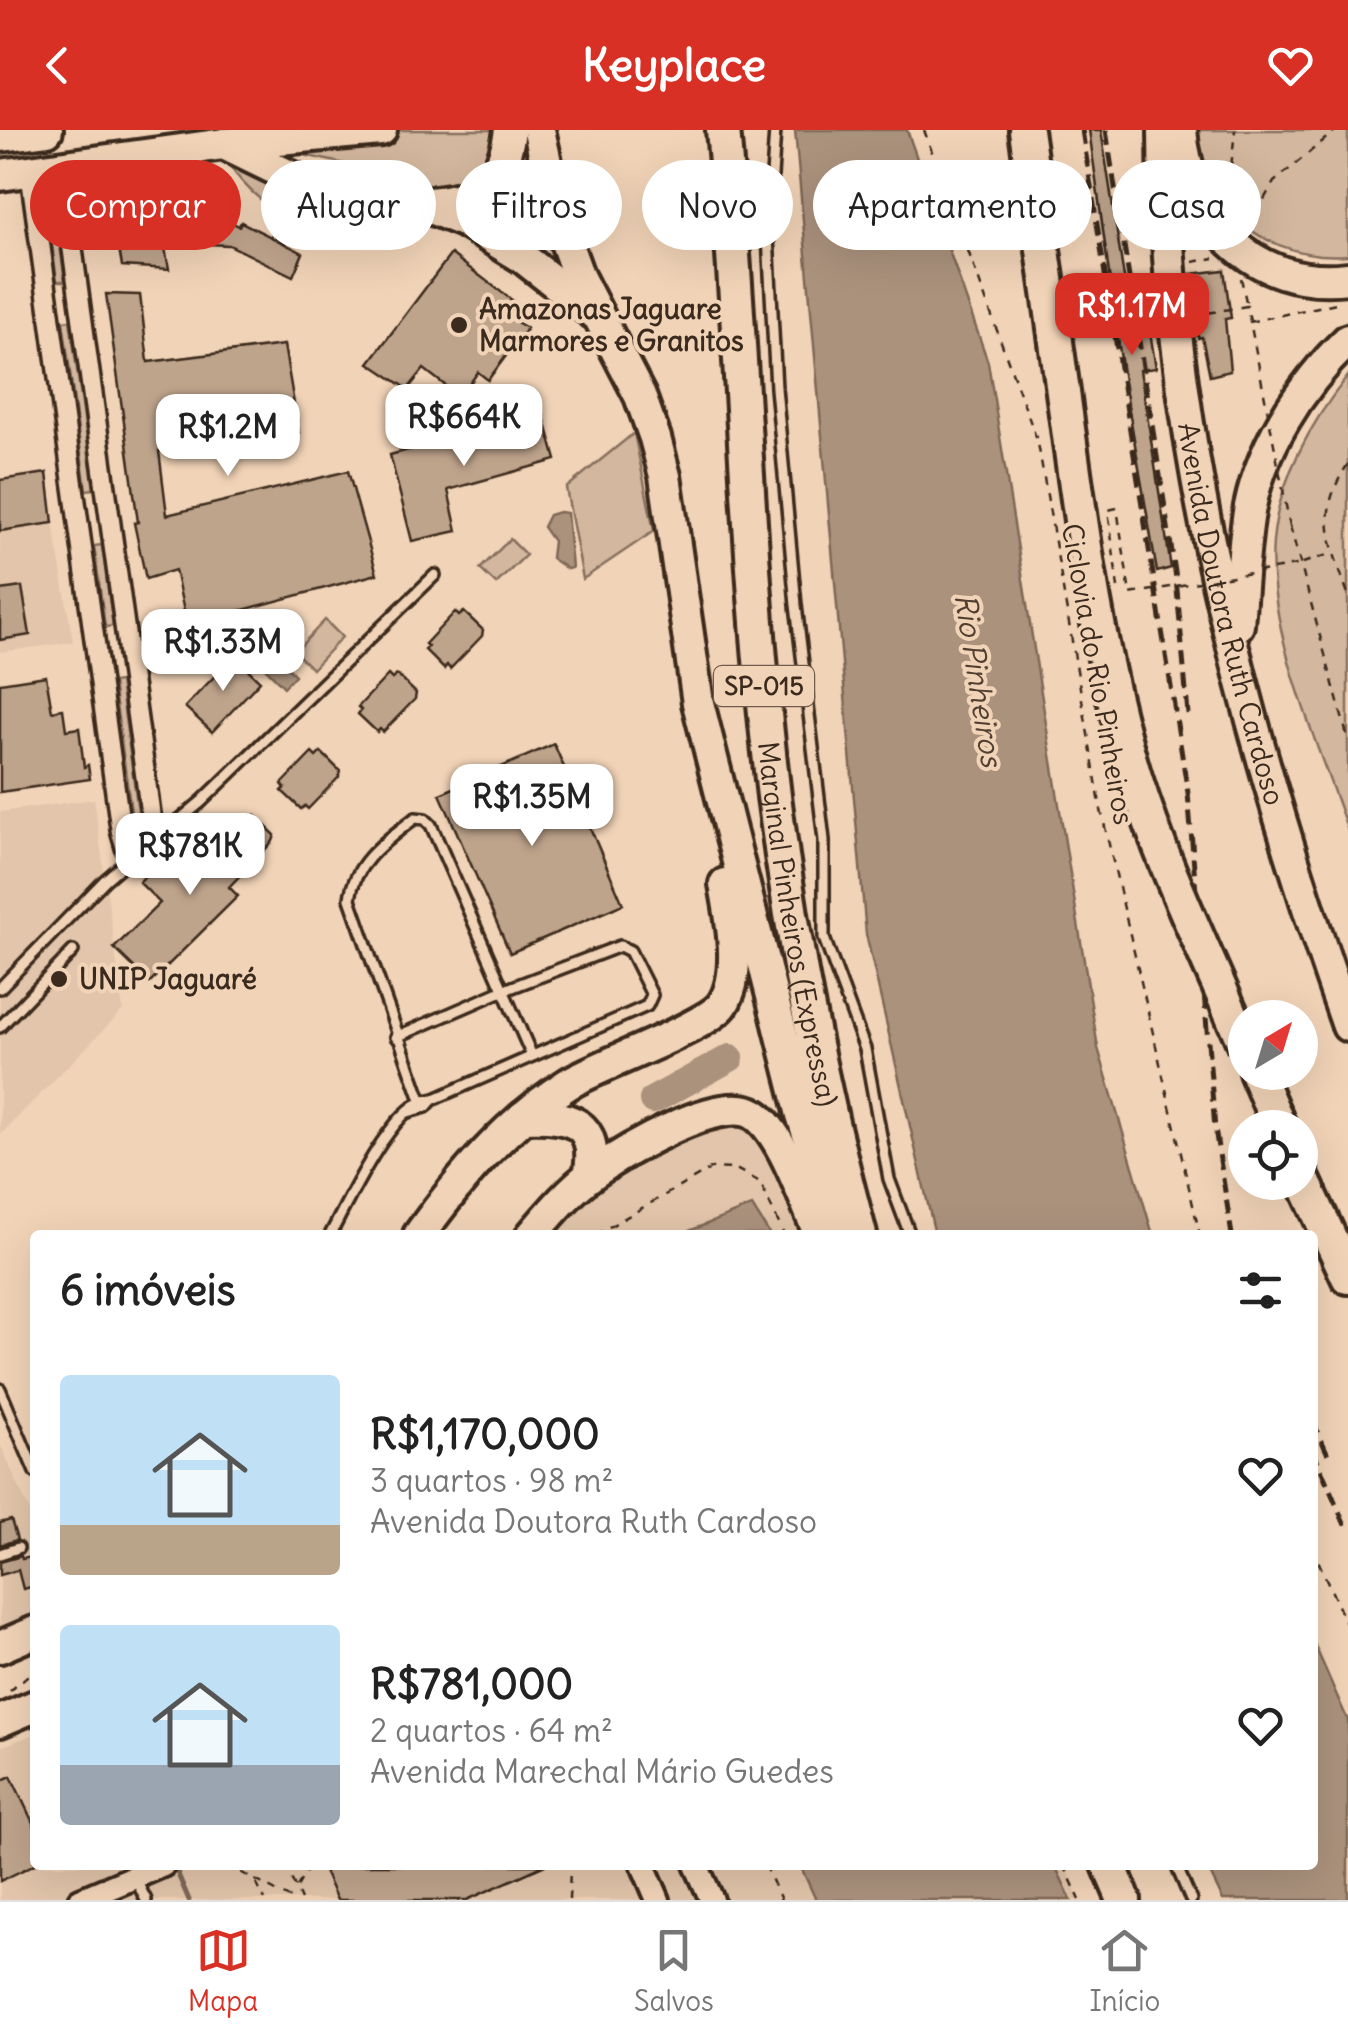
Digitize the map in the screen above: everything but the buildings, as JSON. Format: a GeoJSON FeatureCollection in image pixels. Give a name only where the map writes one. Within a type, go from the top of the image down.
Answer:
{"type":"FeatureCollection","features":[{"type":"Feature","properties":{"kind":"highway"},"geometry":{"type":"LineString","coordinates":[[105,160],[224,144],[381,130]]}},
{"type":"Feature","properties":{"kind":"highway"},"geometry":{"type":"LineString","coordinates":[[436,201],[466,198],[481,188],[497,170],[510,130]]}},
{"type":"Feature","properties":{"kind":"highway"},"geometry":{"type":"LineString","coordinates":[[422,1230],[482,1155],[523,1116],[570,1083],[708,1018],[729,992],[729,908],[700,749],[698,704],[665,476],[640,396],[597,315],[560,224],[538,130]]}},
{"type":"Feature","properties":{"kind":"highway","name":"Marginal Pinheiros (Expressa)"},"geometry":{"type":"LineString","coordinates":[[722,130],[774,795],[826,1104],[859,1230]]}},
{"type":"Feature","properties":{"kind":"highway"},"geometry":{"type":"LineString","coordinates":[[1026,130],[1094,609],[1113,697],[1155,834],[1228,1006]]}},
{"type":"Feature","properties":{"kind":"highway","name":"Avenida Doutora Ruth Cardoso"},"geometry":{"type":"LineString","coordinates":[[1164,130],[1167,267],[1191,449],[1234,648],[1296,877],[1348,1026]]}},
{"type":"Feature","properties":{"kind":"highway"},"geometry":{"type":"LineString","coordinates":[[1181,130],[1185,160]]}},
{"type":"Feature","properties":{"kind":"highway"},"geometry":{"type":"LineString","coordinates":[[0,136],[38,131]]}},
{"type":"Feature","properties":{"kind":"highway"},"geometry":{"type":"LineString","coordinates":[[224,144],[261,162]]}},
{"type":"Feature","properties":{"kind":"highway"},"geometry":{"type":"LineString","coordinates":[[436,210],[495,239],[597,315]]}},
{"type":"Feature","properties":{"kind":"highway"},"geometry":{"type":"LineString","coordinates":[[1241,250],[1286,273],[1308,278],[1348,278]]}},
{"type":"Feature","properties":{"kind":"highway"},"geometry":{"type":"LineString","coordinates":[[1234,648],[1248,516],[1266,457],[1282,423],[1348,340]]}},
{"type":"Feature","properties":{"kind":"highway"},"geometry":{"type":"LineString","coordinates":[[698,704],[802,1114],[838,1230]]}},
{"type":"Feature","properties":{"kind":"highway"},"geometry":{"type":"LineString","coordinates":[[537,1230],[589,1176],[686,1122],[740,1108],[754,1114],[774,1134],[818,1230]]}},
{"type":"Feature","properties":{"kind":"highway"},"geometry":{"type":"LineString","coordinates":[[523,1116],[559,1116],[580,1126],[593,1150],[589,1176]]}},
{"type":"Feature","properties":{"kind":"highway"},"geometry":{"type":"LineString","coordinates":[[1312,1200],[1348,1277]]}},
{"type":"Feature","properties":{"kind":"highway"},"geometry":{"type":"LineString","coordinates":[[0,1697],[30,1706]]}},
{"type":"Feature","properties":{"kind":"highway"},"geometry":{"type":"LineString","coordinates":[[0,1721],[30,1708]]}},
{"type":"Feature","properties":{"kind":"highway"},"geometry":{"type":"LineString","coordinates":[[1111,1870],[1124,1900]]}},
{"type":"Feature","properties":{"kind":"street"},"geometry":{"type":"LineString","coordinates":[[15,173],[48,300],[121,832],[126,849],[142,850],[151,816],[73,250]]}},
{"type":"Feature","properties":{"kind":"street"},"geometry":{"type":"LineString","coordinates":[[48,300],[79,297]]}},
{"type":"Feature","properties":{"kind":"street"},"geometry":{"type":"LineString","coordinates":[[78,518],[109,514]]}},
{"type":"Feature","properties":{"kind":"street"},"geometry":{"type":"LineString","coordinates":[[97,654],[128,649]]}},
{"type":"Feature","properties":{"kind":"street"},"geometry":{"type":"LineString","coordinates":[[645,1870],[658,1900]]}},
{"type":"Feature","properties":{"kind":"street"},"geometry":{"type":"LineString","coordinates":[[698,1870],[712,1900]]}},
{"type":"Feature","properties":{"kind":"street"},"geometry":{"type":"LineString","coordinates":[[80,1900],[149,1871]]}},
{"type":"Feature","properties":{"kind":"lane"},"geometry":{"type":"LineString","coordinates":[[776,130],[768,236],[776,388],[796,605],[824,840],[824,938],[865,1049],[888,1179],[908,1230]]}},
{"type":"Feature","properties":{"kind":"lane"},"geometry":{"type":"LineString","coordinates":[[0,988],[105,880],[201,802],[435,574]]}},
{"type":"Feature","properties":{"kind":"lane"},"geometry":{"type":"LineString","coordinates":[[426,1100],[396,1037],[350,899],[351,886],[365,862],[415,818],[425,819],[431,826],[532,1056]]}},
{"type":"Feature","properties":{"kind":"lane"},"geometry":{"type":"LineString","coordinates":[[333,1230],[383,1139],[408,1112],[426,1100],[646,1006],[652,996],[630,951],[623,946],[396,1037]]}},
{"type":"Feature","properties":{"kind":"lane"},"geometry":{"type":"LineString","coordinates":[[0,1027],[72,951]]}},
{"type":"Feature","properties":{"kind":"lane"},"geometry":{"type":"LineString","coordinates":[[0,1389],[30,1460]]}},
{"type":"Feature","properties":{"kind":"lane"},"geometry":{"type":"LineString","coordinates":[[0,1554],[18,1548]]}},
{"type":"Feature","properties":{"kind":"lane"},"geometry":{"type":"LineString","coordinates":[[1178,1870],[1191,1900]]}},
{"type":"Feature","properties":{"kind":"lane"},"geometry":{"type":"LineString","coordinates":[[146,1900],[149,1871]]}},
{"type":"Feature","properties":{"kind":"path","name":"Ciclovia do Rio Pinheiros"},"geometry":{"type":"LineString","coordinates":[[924,130],[1038,443],[1100,810],[1199,1230]]}},
{"type":"Feature","properties":{"kind":"path"},"geometry":{"type":"LineString","coordinates":[[1232,160],[1235,130]]}},
{"type":"Feature","properties":{"kind":"path"},"geometry":{"type":"LineString","coordinates":[[1261,204],[1274,182],[1336,130]]}},
{"type":"Feature","properties":{"kind":"path"},"geometry":{"type":"LineString","coordinates":[[1167,267],[1213,259],[1236,250]]}},
{"type":"Feature","properties":{"kind":"path"},"geometry":{"type":"LineString","coordinates":[[1239,250],[1246,306],[1290,526],[1348,740]]}},
{"type":"Feature","properties":{"kind":"path"},"geometry":{"type":"LineString","coordinates":[[1249,322],[1348,301]]}},
{"type":"Feature","properties":{"kind":"path"},"geometry":{"type":"LineString","coordinates":[[1118,328],[1246,306]]}},
{"type":"Feature","properties":{"kind":"path"},"geometry":{"type":"LineString","coordinates":[[1348,464],[1330,495],[1327,510],[1333,553],[1348,594]]}},
{"type":"Feature","properties":{"kind":"path"},"geometry":{"type":"LineString","coordinates":[[1119,596],[1108,510],[1118,508],[1130,594],[1302,564],[1333,553]]}},
{"type":"Feature","properties":{"kind":"path"},"geometry":{"type":"LineString","coordinates":[[603,1230],[712,1168],[736,1169],[760,1182],[782,1230]]}},
{"type":"Feature","properties":{"kind":"path"},"geometry":{"type":"LineString","coordinates":[[1318,1560],[1348,1628]]}},
{"type":"Feature","properties":{"kind":"path"},"geometry":{"type":"LineString","coordinates":[[0,1697],[30,1674]]}},
{"type":"Feature","properties":{"kind":"path"},"geometry":{"type":"LineString","coordinates":[[237,1870],[292,1900]]}},
{"type":"Feature","properties":{"kind":"path"},"geometry":{"type":"LineString","coordinates":[[287,1870],[302,1900]]}},
{"type":"Feature","properties":{"kind":"path"},"geometry":{"type":"LineString","coordinates":[[296,1888],[307,1870]]}},
{"type":"Feature","properties":{"kind":"path"},"geometry":{"type":"LineString","coordinates":[[569,1900],[570,1870]]}},
{"type":"Feature","properties":{"kind":"path"},"geometry":{"type":"LineString","coordinates":[[767,1870],[780,1900]]}},
{"type":"Feature","properties":{"kind":"path"},"geometry":{"type":"LineString","coordinates":[[1066,1870],[1080,1900]]}},
{"type":"Feature","properties":{"kind":"path"},"geometry":{"type":"LineString","coordinates":[[255,1880],[264,1900]]}},
{"type":"Feature","properties":{"kind":"shaded area"},"geometry":{"type":"Polygon","coordinates":[[[318,130],[517,130],[518,160],[456,160],[456,198],[436,188],[436,160],[327,160],[299,154],[318,130]]]}},
{"type":"Feature","properties":{"kind":"shaded area"},"geometry":{"type":"Polygon","coordinates":[[[1197,130],[1348,130],[1348,255],[1296,251],[1261,237],[1261,160],[1204,158],[1197,130]]]}},
{"type":"Feature","properties":{"kind":"shaded area"},"geometry":{"type":"Polygon","coordinates":[[[241,164],[261,178],[261,200],[241,180],[241,164]]]}},
{"type":"Feature","properties":{"kind":"shaded area"},"geometry":{"type":"Polygon","coordinates":[[[53,250],[61,250],[65,281],[57,281],[53,250]]]}},
{"type":"Feature","properties":{"kind":"shaded area"},"geometry":{"type":"Polygon","coordinates":[[[70,320],[94,489],[86,490],[63,321],[70,320]]]}},
{"type":"Feature","properties":{"kind":"shaded area"},"geometry":{"type":"Polygon","coordinates":[[[1348,376],[1348,831],[1286,650],[1273,576],[1273,542],[1282,497],[1298,453],[1348,376]]]}},
{"type":"Feature","properties":{"kind":"shaded area"},"geometry":{"type":"Polygon","coordinates":[[[634,433],[654,531],[583,579],[566,488],[634,433]]]}},
{"type":"Feature","properties":{"kind":"shaded area"},"geometry":{"type":"Polygon","coordinates":[[[53,523],[73,642],[0,652],[0,531],[53,523]]]}},
{"type":"Feature","properties":{"kind":"shaded area"},"geometry":{"type":"Polygon","coordinates":[[[510,539],[526,555],[496,584],[480,569],[510,539]]]}},
{"type":"Feature","properties":{"kind":"shaded area"},"geometry":{"type":"Polygon","coordinates":[[[102,545],[113,626],[105,627],[94,546],[102,545]]]}},
{"type":"Feature","properties":{"kind":"shaded area"},"geometry":{"type":"Polygon","coordinates":[[[325,620],[342,637],[312,669],[295,652],[325,620]]]}},
{"type":"Feature","properties":{"kind":"shaded area"},"geometry":{"type":"Polygon","coordinates":[[[120,682],[139,818],[132,819],[113,683],[120,682]]]}},
{"type":"Feature","properties":{"kind":"shaded area","name":"UNIP Jaguaré"},"geometry":{"type":"Polygon","coordinates":[[[94,799],[123,1010],[0,1135],[0,812],[94,799]]]}},
{"type":"Feature","properties":{"kind":"shaded area"},"geometry":{"type":"Polygon","coordinates":[[[729,1120],[763,1133],[803,1230],[557,1230],[631,1165],[729,1120]]]}},
{"type":"Feature","properties":{"kind":"shaded area"},"geometry":{"type":"Polygon","coordinates":[[[0,1444],[30,1512],[30,1617],[0,1629],[0,1444]]]}},
{"type":"Feature","properties":{"kind":"shaded area"},"geometry":{"type":"Polygon","coordinates":[[[30,1736],[30,1870],[1067,1870],[1080,1900],[0,1900],[0,1747],[30,1736]]]}},
{"type":"Feature","properties":{"kind":"water","name":"Rio Pinheiros"},"geometry":{"type":"Polygon","coordinates":[[[795,130],[907,130],[917,160],[813,160],[813,250],[949,250],[988,362],[1098,1048],[1152,1230],[934,1230],[866,934],[795,130]]]}},
{"type":"Feature","properties":{"kind":"water"},"geometry":{"type":"Polygon","coordinates":[[[567,513],[572,568],[567,569],[551,558],[553,541],[543,527],[549,515],[567,513]]]}},
{"type":"Feature","properties":{"kind":"water"},"geometry":{"type":"Polygon","coordinates":[[[258,645],[295,675],[284,687],[250,653],[258,645]]]}},
{"type":"Feature","properties":{"kind":"water"},"geometry":{"type":"Polygon","coordinates":[[[752,1206],[767,1230],[692,1230],[752,1206]]]}},
{"type":"Feature","properties":{"kind":"water"},"geometry":{"type":"Polygon","coordinates":[[[1318,1652],[1348,1721],[1348,1900],[1223,1900],[1208,1870],[1318,1870],[1318,1652]]]}},
{"type":"Feature","properties":{"kind":"water"},"geometry":{"type":"Polygon","coordinates":[[[802,1870],[1057,1870],[1071,1900],[816,1900],[802,1870]]]}},
{"type":"Feature","properties":{"kind":"waterway"},"geometry":{"type":"LineString","coordinates":[[653,1100],[730,1058]]}},
{"type":"Feature","properties":{"kind":"waterway"},"geometry":{"type":"LineString","coordinates":[[176,1870],[189,1900]]}},
{"type":"Feature","properties":{"kind":"railway"},"geometry":{"type":"LineString","coordinates":[[1082,130],[1188,793],[1215,1129],[1231,1230]]}},
{"type":"Feature","properties":{"kind":"railway"},"geometry":{"type":"LineString","coordinates":[[1106,130],[1176,578],[1188,714]]}},
{"type":"Feature","properties":{"kind":"railway"},"geometry":{"type":"LineString","coordinates":[[1318,1432],[1330,1459]]}},
{"type":"Feature","properties":{"kind":"railway"},"geometry":{"type":"LineString","coordinates":[[1318,1462],[1348,1532]]}},
{"type":"Feature","properties":{"kind":"place","name":"Amazonas Jaguare Marmores e Granitos"},"geometry":{"type":"Point","coordinates":[459,325]}},
{"type":"Feature","properties":{"kind":"place","name":"UNIP Jaguaré"},"geometry":{"type":"Point","coordinates":[59,979]}}]}
